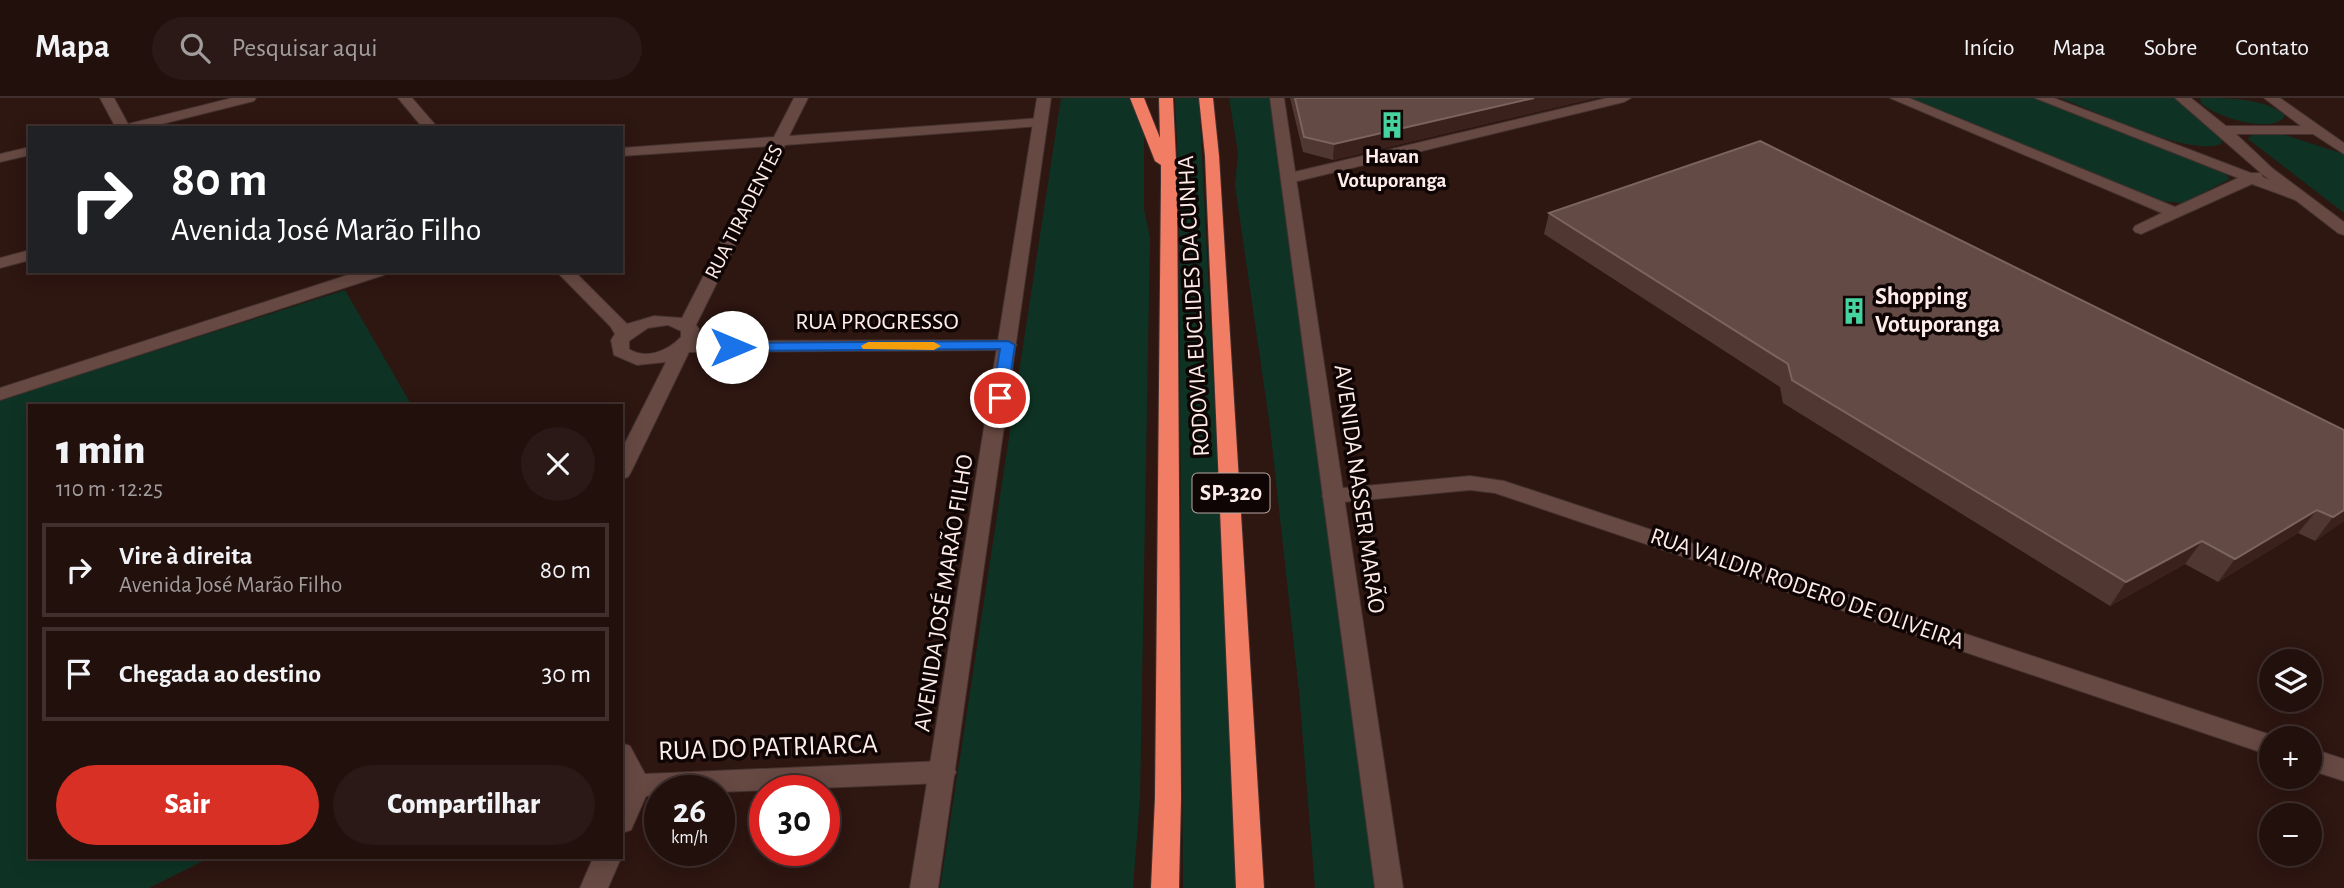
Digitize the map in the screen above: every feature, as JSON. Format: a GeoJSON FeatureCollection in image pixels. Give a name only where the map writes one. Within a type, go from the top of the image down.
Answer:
{"type":"FeatureCollection","features":[{"type":"Feature","properties":{"kind":"highway"},"geometry":{"type":"LineString","coordinates":[[1137,98],[1169,181]]}},
{"type":"Feature","properties":{"kind":"highway","name":"RODOVIA EUCLIDES DA CUNHA"},"geometry":{"type":"LineString","coordinates":[[1165,888],[1168,784],[1169,181],[1166,98]]}},
{"type":"Feature","properties":{"kind":"highway","name":"RODOVIA EUCLIDES DA CUNHA"},"geometry":{"type":"LineString","coordinates":[[1206,98],[1212,156],[1250,888]]}},
{"type":"Feature","properties":{"kind":"street"},"geometry":{"type":"LineString","coordinates":[[107,98],[125,126]]}},
{"type":"Feature","properties":{"kind":"street"},"geometry":{"type":"LineString","coordinates":[[134,126],[249,98]]}},
{"type":"Feature","properties":{"kind":"street"},"geometry":{"type":"LineString","coordinates":[[405,98],[429,126]]}},
{"type":"Feature","properties":{"kind":"street","name":"RUA TIRADENTES"},"geometry":{"type":"LineString","coordinates":[[623,468],[689,341],[802,98]]}},
{"type":"Feature","properties":{"kind":"street","name":"AVENIDA JOSÉ MARÃO FILHO"},"geometry":{"type":"LineString","coordinates":[[923,888],[943,772],[1044,98]]}},
{"type":"Feature","properties":{"kind":"street","name":"AVENIDA NASSER MARÃO"},"geometry":{"type":"LineString","coordinates":[[1277,98],[1389,888]]}},
{"type":"Feature","properties":{"kind":"street"},"geometry":{"type":"LineString","coordinates":[[1290,178],[1624,98]]}},
{"type":"Feature","properties":{"kind":"street"},"geometry":{"type":"LineString","coordinates":[[1897,98],[2175,213]]}},
{"type":"Feature","properties":{"kind":"street"},"geometry":{"type":"LineString","coordinates":[[2042,98],[2298,196]]}},
{"type":"Feature","properties":{"kind":"street"},"geometry":{"type":"LineString","coordinates":[[2182,98],[2223,130],[2267,171],[2344,230]]}},
{"type":"Feature","properties":{"kind":"street"},"geometry":{"type":"LineString","coordinates":[[2271,98],[2342,147]]}},
{"type":"Feature","properties":{"kind":"street"},"geometry":{"type":"LineString","coordinates":[[623,152],[1041,122]]}},
{"type":"Feature","properties":{"kind":"street"},"geometry":{"type":"LineString","coordinates":[[2223,130],[2316,130]]}},
{"type":"Feature","properties":{"kind":"street"},"geometry":{"type":"LineString","coordinates":[[0,158],[28,151]]}},
{"type":"Feature","properties":{"kind":"street"},"geometry":{"type":"LineString","coordinates":[[2141,229],[2267,171]]}},
{"type":"Feature","properties":{"kind":"street"},"geometry":{"type":"LineString","coordinates":[[0,263],[28,256]]}},
{"type":"Feature","properties":{"kind":"street"},"geometry":{"type":"LineString","coordinates":[[0,394],[372,273]]}},
{"type":"Feature","properties":{"kind":"street"},"geometry":{"type":"LineString","coordinates":[[566,273],[621,328],[620,351],[632,358],[662,357],[689,341],[668,320],[621,328]]}},
{"type":"Feature","properties":{"kind":"street","name":"RUA PROGRESSO"},"geometry":{"type":"LineString","coordinates":[[689,341],[1008,345]]}},
{"type":"Feature","properties":{"kind":"street","name":"RUA VALDIR RODERO DE OLIVEIRA"},"geometry":{"type":"LineString","coordinates":[[1333,496],[1470,483],[1497,486],[2259,742]]}},
{"type":"Feature","properties":{"kind":"street"},"geometry":{"type":"LineString","coordinates":[[623,757],[637,785],[623,817]]}},
{"type":"Feature","properties":{"kind":"street"},"geometry":{"type":"LineString","coordinates":[[2322,763],[2344,771]]}},
{"type":"Feature","properties":{"kind":"street","name":"RUA DO PATRIARCA"},"geometry":{"type":"LineString","coordinates":[[637,785],[943,772]]}},
{"type":"Feature","properties":{"kind":"street"},"geometry":{"type":"LineString","coordinates":[[594,888],[607,859]]}},
{"type":"Feature","properties":{"kind":"green space"},"geometry":{"type":"Polygon","coordinates":[[[1061,98],[1132,98],[1144,124],[1144,209],[1150,237],[1140,798],[1133,888],[940,888],[1061,98]]]}},
{"type":"Feature","properties":{"kind":"green space"},"geometry":{"type":"Polygon","coordinates":[[[1175,98],[1199,98],[1235,807],[1235,888],[1183,888],[1179,182],[1175,98]]]}},
{"type":"Feature","properties":{"kind":"green space"},"geometry":{"type":"Polygon","coordinates":[[[1229,98],[1270,98],[1377,888],[1315,888],[1299,691],[1270,427],[1235,185],[1238,153],[1229,98]]]}},
{"type":"Feature","properties":{"kind":"green space"},"geometry":{"type":"Polygon","coordinates":[[[1909,98],[2034,98],[2221,169],[2230,179],[2183,203],[2161,201],[1909,98]]]}},
{"type":"Feature","properties":{"kind":"green space"},"geometry":{"type":"Polygon","coordinates":[[[2060,98],[2174,98],[2223,138],[2221,144],[2206,146],[2165,139],[2060,98]]]}},
{"type":"Feature","properties":{"kind":"green space"},"geometry":{"type":"Polygon","coordinates":[[[2200,98],[2258,102],[2278,110],[2285,116],[2269,124],[2244,122],[2218,114],[2201,103],[2200,98]]]}},
{"type":"Feature","properties":{"kind":"green space"},"geometry":{"type":"Polygon","coordinates":[[[2279,133],[2344,154],[2344,213],[2248,139],[2253,134],[2279,133]]]}},
{"type":"Feature","properties":{"kind":"green space"},"geometry":{"type":"Polygon","coordinates":[[[345,290],[411,404],[28,404],[28,859],[207,859],[149,888],[0,888],[0,400],[345,290]]]}},
{"type":"Feature","properties":{"kind":"building"},"geometry":{"type":"Polygon","coordinates":[[[1295,98],[1534,98],[1334,144],[1304,137],[1295,98]]]}},
{"type":"Feature","properties":{"kind":"building","name":"Shopping Votuporanga"},"geometry":{"type":"Polygon","coordinates":[[[1760,141],[2344,430],[2344,510],[2333,517],[2317,510],[2235,559],[2202,541],[2126,582],[1792,380],[1788,364],[1549,213],[1760,141]]]}},
{"type":"Feature","properties":{"kind":"slow traffic"},"geometry":{"type":"LineString","coordinates":[[868,346],[934,346]]}},
{"type":"Feature","properties":{"kind":"place","name":"Havan Votuporanga"},"geometry":{"type":"Point","coordinates":[1392,125]}},
{"type":"Feature","properties":{"kind":"place","name":"Shopping Votuporanga"},"geometry":{"type":"Point","coordinates":[1854,311]}},
{"type":"Feature","properties":{"kind":"route"},"geometry":{"type":"LineString","coordinates":[[732,347],[1008,345],[1000,398]]}}]}
